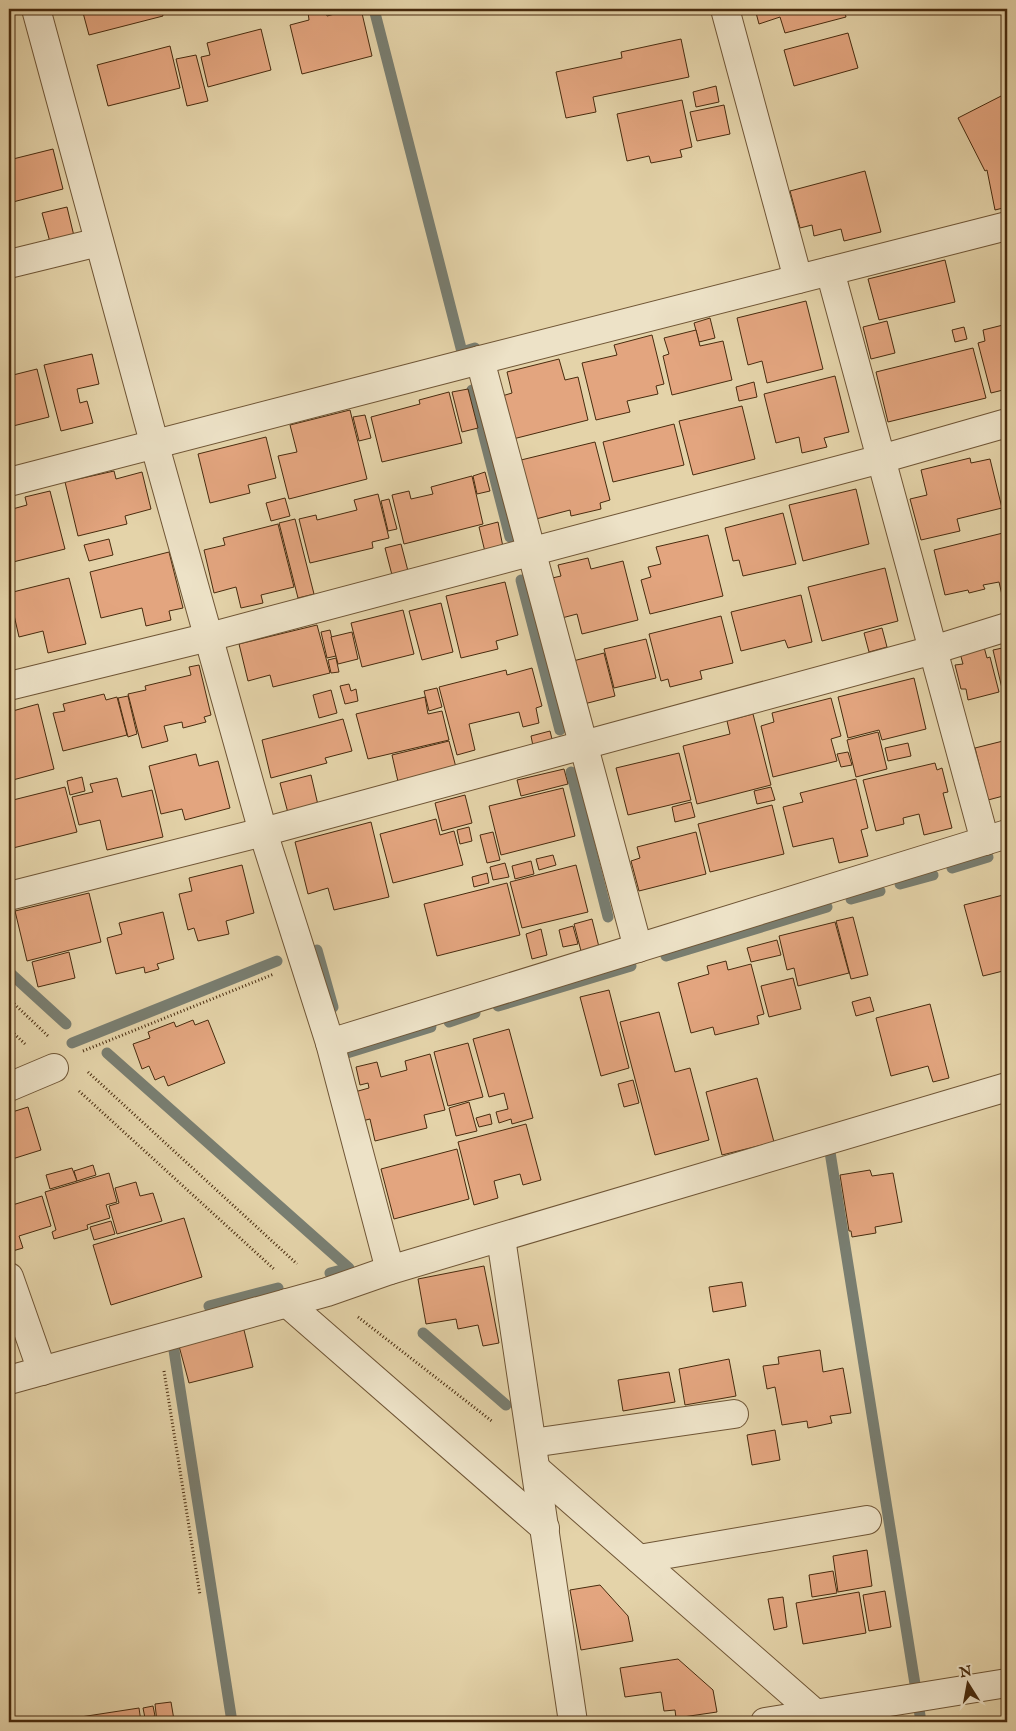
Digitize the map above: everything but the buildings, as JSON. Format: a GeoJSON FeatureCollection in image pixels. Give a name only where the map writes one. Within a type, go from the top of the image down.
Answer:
{"type":"FeatureCollection","features":[{"type":"Feature","properties":{"kind":"street"},"geometry":{"type":"LineString","coordinates":[[36,9],[263,832],[330,1043],[390,1270]]}},
{"type":"Feature","properties":{"kind":"street"},"geometry":{"type":"LineString","coordinates":[[725,9],[798,279]]}},
{"type":"Feature","properties":{"kind":"street"},"geometry":{"type":"LineString","coordinates":[[9,482],[1007,226]]}},
{"type":"Feature","properties":{"kind":"street"},"geometry":{"type":"LineString","coordinates":[[9,264],[99,242]]}},
{"type":"Feature","properties":{"kind":"street"},"geometry":{"type":"LineString","coordinates":[[330,1043],[996,838],[933,650],[830,271]]}},
{"type":"Feature","properties":{"kind":"street"},"geometry":{"type":"LineString","coordinates":[[480,360],[638,948]]}},
{"type":"Feature","properties":{"kind":"street"},"geometry":{"type":"LineString","coordinates":[[9,686],[209,637],[1007,424]]}},
{"type":"Feature","properties":{"kind":"street"},"geometry":{"type":"LineString","coordinates":[[9,896],[263,832],[933,650],[1007,627]]}},
{"type":"Feature","properties":{"kind":"street"},"geometry":{"type":"LineString","coordinates":[[9,1087],[54,1068]]}},
{"type":"Feature","properties":{"kind":"street"},"geometry":{"type":"LineString","coordinates":[[9,1380],[327,1292],[390,1270],[1007,1087]]}},
{"type":"Feature","properties":{"kind":"street"},"geometry":{"type":"LineString","coordinates":[[500,1238],[573,1722]]}},
{"type":"Feature","properties":{"kind":"street"},"geometry":{"type":"LineString","coordinates":[[9,1277],[42,1371]]}},
{"type":"Feature","properties":{"kind":"street"},"geometry":{"type":"LineString","coordinates":[[287,1303],[545,1528]]}},
{"type":"Feature","properties":{"kind":"street"},"geometry":{"type":"LineString","coordinates":[[534,1455],[734,1414]]}},
{"type":"Feature","properties":{"kind":"street"},"geometry":{"type":"LineString","coordinates":[[534,1455],[638,1559],[820,1718]]}},
{"type":"Feature","properties":{"kind":"street"},"geometry":{"type":"LineString","coordinates":[[638,1559],[867,1520]]}},
{"type":"Feature","properties":{"kind":"street"},"geometry":{"type":"LineString","coordinates":[[765,1722],[820,1718],[1007,1684]]}},
{"type":"Feature","properties":{"kind":"path"},"geometry":{"type":"LineString","coordinates":[[79,1052],[304,962]]}},
{"type":"Feature","properties":{"kind":"path"},"geometry":{"type":"LineString","coordinates":[[9,999],[50,1037]]}},
{"type":"Feature","properties":{"kind":"path"},"geometry":{"type":"LineString","coordinates":[[85,1069],[327,1292],[534,1455]]}},
{"type":"Feature","properties":{"kind":"path"},"geometry":{"type":"LineString","coordinates":[[159,1339],[200,1595]]}},
{"type":"Feature","properties":{"kind":"waterway"},"geometry":{"type":"LineString","coordinates":[[374,9],[462,352],[475,348]]}},
{"type":"Feature","properties":{"kind":"waterway"},"geometry":{"type":"LineString","coordinates":[[472,390],[510,537]]}},
{"type":"Feature","properties":{"kind":"waterway"},"geometry":{"type":"LineString","coordinates":[[521,580],[560,730]]}},
{"type":"Feature","properties":{"kind":"waterway"},"geometry":{"type":"LineString","coordinates":[[571,772],[608,917]]}},
{"type":"Feature","properties":{"kind":"waterway"},"geometry":{"type":"LineString","coordinates":[[952,868],[988,857]]}},
{"type":"Feature","properties":{"kind":"waterway"},"geometry":{"type":"LineString","coordinates":[[900,884],[933,875]]}},
{"type":"Feature","properties":{"kind":"waterway"},"geometry":{"type":"LineString","coordinates":[[851,899],[880,891]]}},
{"type":"Feature","properties":{"kind":"waterway"},"geometry":{"type":"LineString","coordinates":[[666,956],[827,907]]}},
{"type":"Feature","properties":{"kind":"waterway"},"geometry":{"type":"LineString","coordinates":[[317,950],[333,1007]]}},
{"type":"Feature","properties":{"kind":"waterway"},"geometry":{"type":"LineString","coordinates":[[72,1043],[277,961]]}},
{"type":"Feature","properties":{"kind":"waterway"},"geometry":{"type":"LineString","coordinates":[[498,1006],[631,966]]}},
{"type":"Feature","properties":{"kind":"waterway"},"geometry":{"type":"LineString","coordinates":[[9,972],[66,1024]]}},
{"type":"Feature","properties":{"kind":"waterway"},"geometry":{"type":"LineString","coordinates":[[449,1022],[475,1013]]}},
{"type":"Feature","properties":{"kind":"waterway"},"geometry":{"type":"LineString","coordinates":[[347,1053],[431,1027]]}},
{"type":"Feature","properties":{"kind":"waterway"},"geometry":{"type":"LineString","coordinates":[[107,1053],[349,1268],[330,1273]]}},
{"type":"Feature","properties":{"kind":"waterway"},"geometry":{"type":"LineString","coordinates":[[830,1152],[915,1684]]}},
{"type":"Feature","properties":{"kind":"waterway"},"geometry":{"type":"LineString","coordinates":[[209,1306],[278,1288]]}},
{"type":"Feature","properties":{"kind":"waterway"},"geometry":{"type":"LineString","coordinates":[[423,1333],[506,1405]]}},
{"type":"Feature","properties":{"kind":"waterway"},"geometry":{"type":"LineString","coordinates":[[173,1344],[232,1722]]}},
{"type":"Feature","properties":{"kind":"waterway"},"geometry":{"type":"LineString","coordinates":[[919,1709],[921,1722]]}}]}
